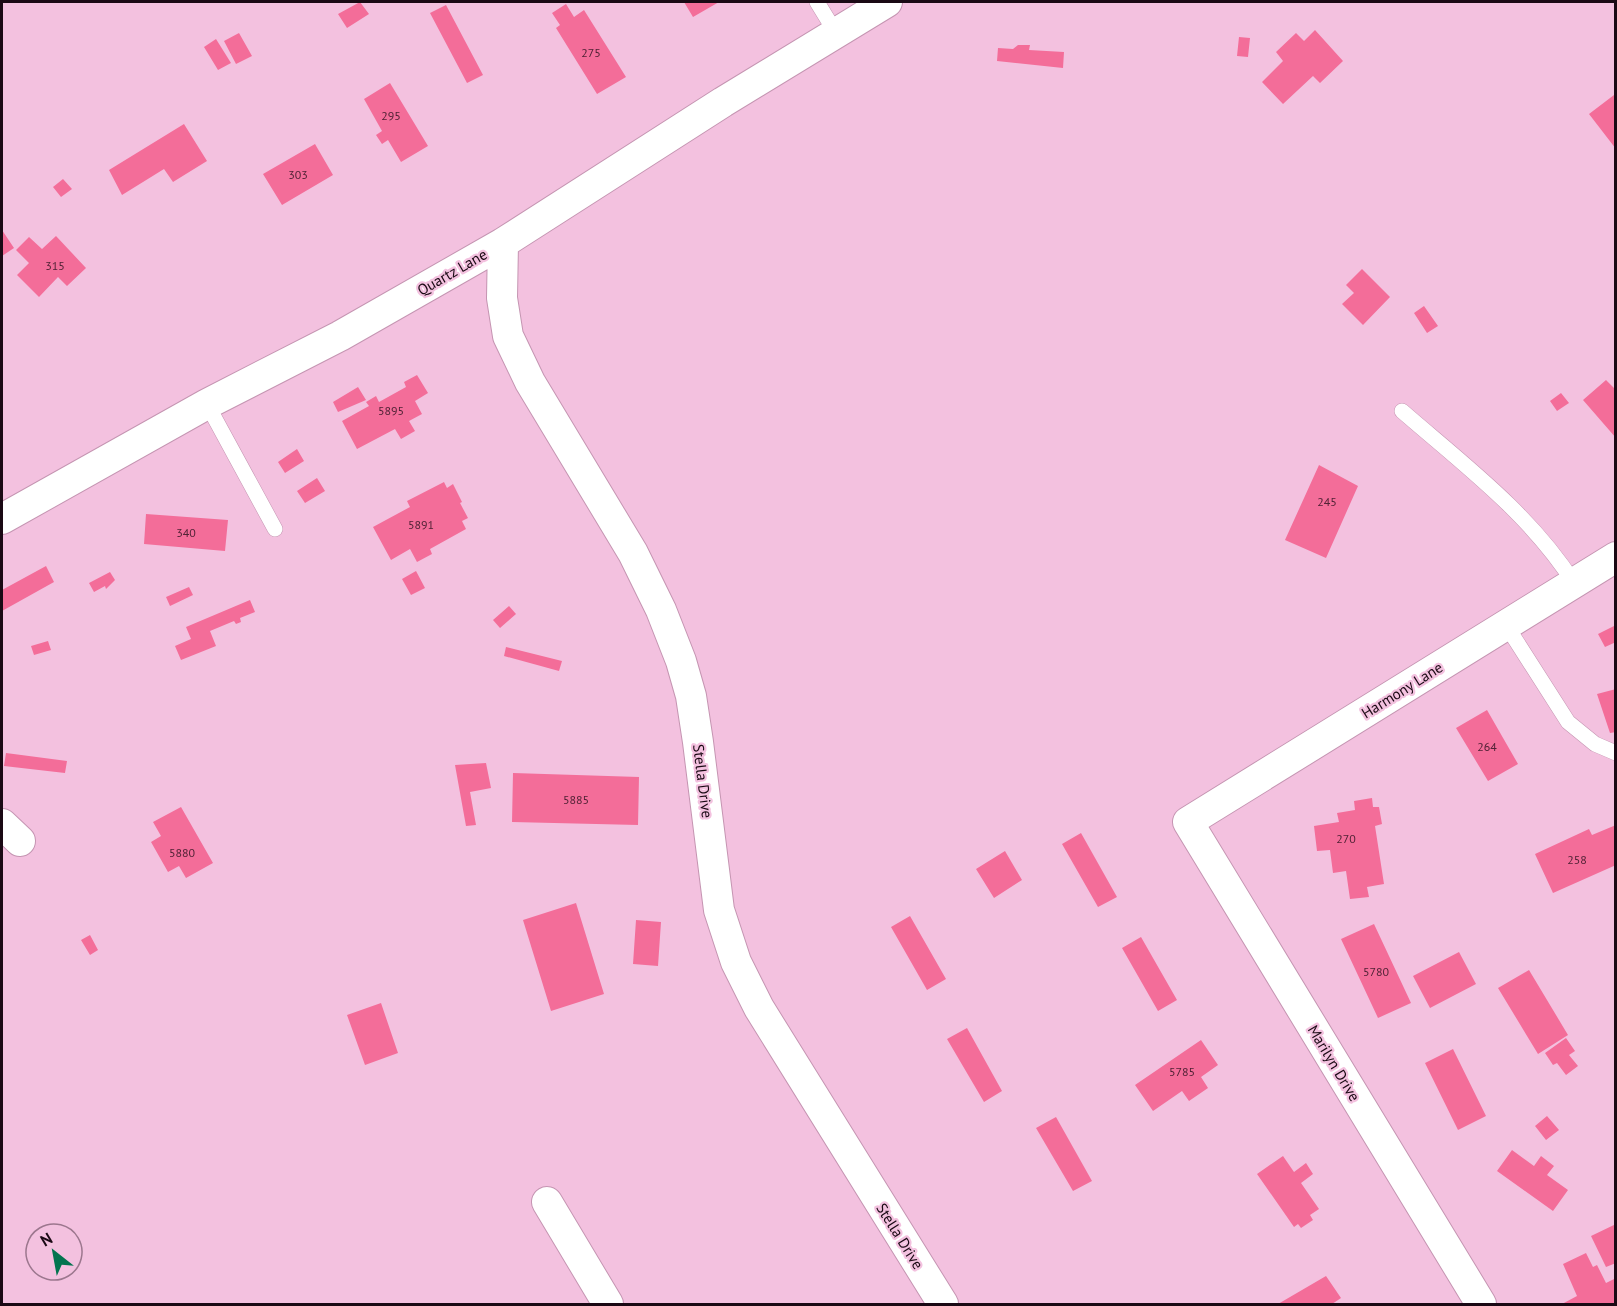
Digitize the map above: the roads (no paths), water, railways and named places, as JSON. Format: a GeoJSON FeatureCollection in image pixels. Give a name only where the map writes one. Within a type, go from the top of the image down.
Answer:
{"type":"FeatureCollection","features":[{"type":"Feature","properties":{"kind":"street","name":"Quartz Lane"},"geometry":{"type":"LineString","coordinates":[[2,519],[207,404],[340,336],[503,243],[723,102],[887,2]]}},
{"type":"Feature","properties":{"kind":"street","name":"Stella Drive"},"geometry":{"type":"LineString","coordinates":[[503,243],[502,298],[508,336],[530,382],[633,554],[661,610],[681,661],[698,742],[719,910],[736,962],[759,1008],[943,1305]]}},
{"type":"Feature","properties":{"kind":"street","name":"Harmony Lane"},"geometry":{"type":"LineString","coordinates":[[1188,822],[1574,583],[1612,564]]}},
{"type":"Feature","properties":{"kind":"street","name":"Marilyn Drive"},"geometry":{"type":"LineString","coordinates":[[1188,822],[1480,1305]]}},
{"type":"Feature","properties":{"kind":"street"},"geometry":{"type":"LineString","coordinates":[[547,1202],[608,1305]]}},
{"type":"Feature","properties":{"kind":"lane"},"geometry":{"type":"LineString","coordinates":[[817,2],[837,33]]}},
{"type":"Feature","properties":{"kind":"lane"},"geometry":{"type":"LineString","coordinates":[[207,404],[275,530]]}},
{"type":"Feature","properties":{"kind":"lane"},"geometry":{"type":"LineString","coordinates":[[1402,411],[1502,498],[1538,534],[1574,583]]}},
{"type":"Feature","properties":{"kind":"lane"},"geometry":{"type":"LineString","coordinates":[[1506,625],[1568,722],[1595,744],[1616,753]]}}]}
